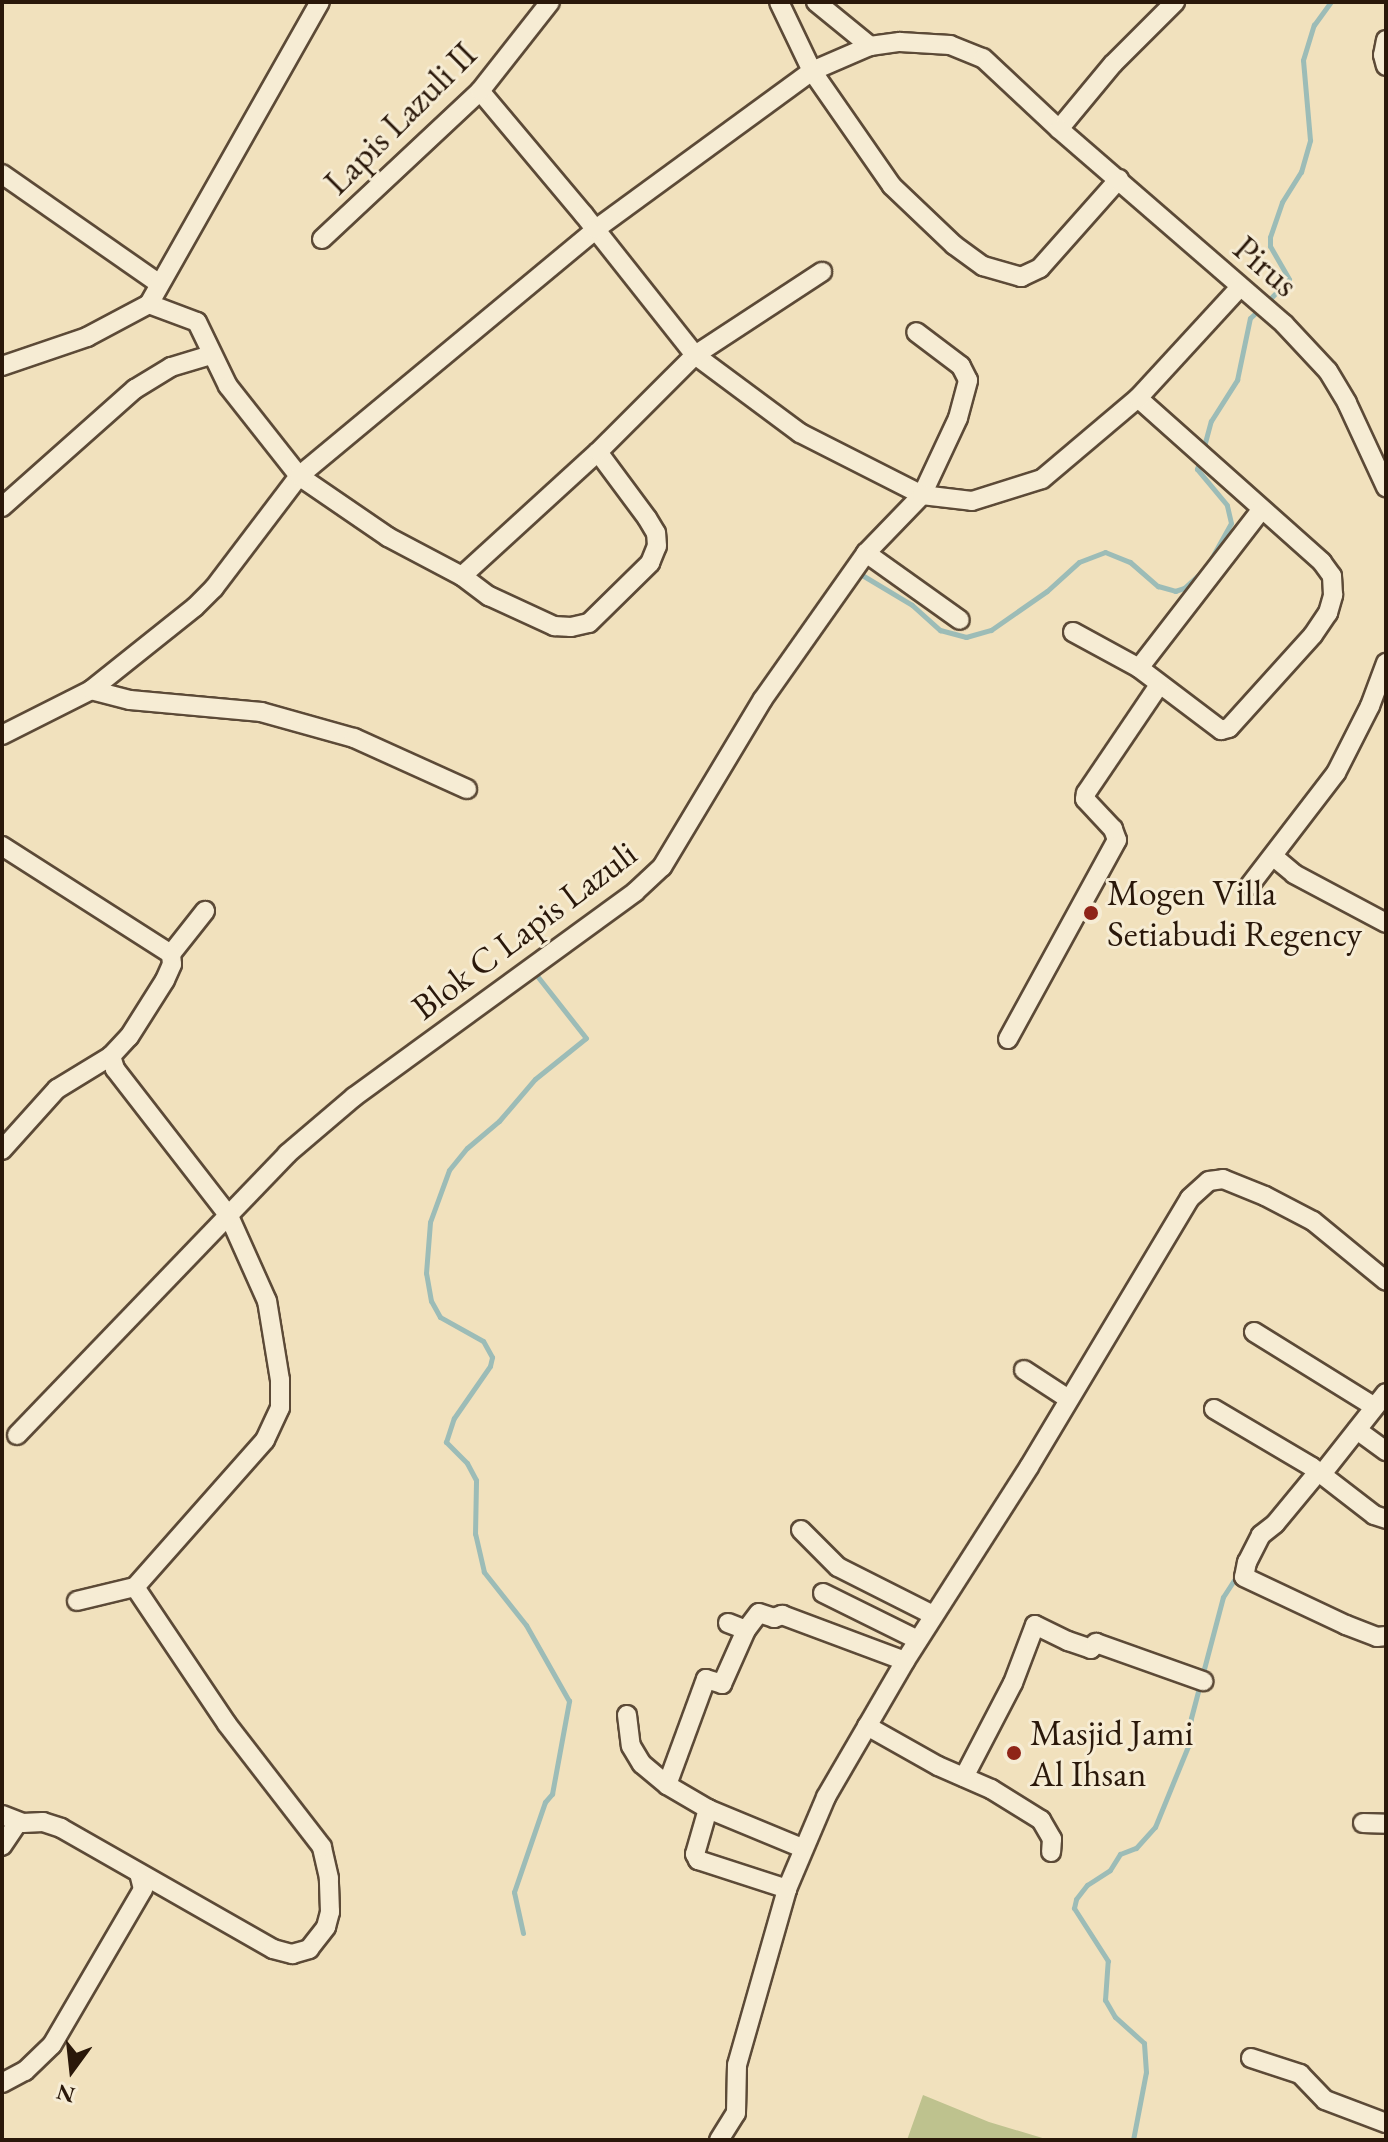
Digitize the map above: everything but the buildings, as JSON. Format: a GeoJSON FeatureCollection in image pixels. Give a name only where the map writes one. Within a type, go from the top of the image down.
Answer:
{"type":"FeatureCollection","features":[{"type":"Feature","properties":{"kind":"street"},"geometry":{"type":"LineString","coordinates":[[2,366],[87,337],[149,304],[158,283],[193,228],[320,2]]}},
{"type":"Feature","properties":{"kind":"street","name":"Lapis Lazuli II"},"geometry":{"type":"LineString","coordinates":[[322,239],[480,91],[550,2]]}},
{"type":"Feature","properties":{"kind":"street"},"geometry":{"type":"LineString","coordinates":[[779,2],[812,71],[906,203],[972,260],[1010,276],[1021,277],[1040,268],[1119,179]]}},
{"type":"Feature","properties":{"kind":"street"},"geometry":{"type":"LineString","coordinates":[[816,2],[870,46]]}},
{"type":"Feature","properties":{"kind":"street"},"geometry":{"type":"LineString","coordinates":[[1059,129],[1113,64],[1175,2]]}},
{"type":"Feature","properties":{"kind":"street"},"geometry":{"type":"LineString","coordinates":[[1386,40],[1383,55],[1386,66]]}},
{"type":"Feature","properties":{"kind":"street","name":"Pirus"},"geometry":{"type":"LineString","coordinates":[[2,735],[91,690],[214,588],[299,476],[596,229],[812,71],[870,46],[920,42],[966,50],[983,58],[1059,129],[1277,318],[1328,371],[1385,478]]}},
{"type":"Feature","properties":{"kind":"street"},"geometry":{"type":"LineString","coordinates":[[480,91],[596,229],[695,355],[800,433],[922,495],[972,501],[1042,479],[1138,398],[1240,287]]}},
{"type":"Feature","properties":{"kind":"street"},"geometry":{"type":"LineString","coordinates":[[2,174],[158,283]]}},
{"type":"Feature","properties":{"kind":"street"},"geometry":{"type":"LineString","coordinates":[[462,576],[598,452],[695,355],[822,272]]}},
{"type":"Feature","properties":{"kind":"street"},"geometry":{"type":"LineString","coordinates":[[149,304],[197,322],[228,386],[299,476],[388,537],[462,576],[489,596],[554,626],[571,627],[589,623],[650,563],[657,546],[656,533],[647,518],[598,452]]}},
{"type":"Feature","properties":{"kind":"street","name":"Blok C Lapis Lazuli"},"geometry":{"type":"LineString","coordinates":[[17,1435],[287,1154],[354,1097],[635,892],[662,867],[763,699],[866,553],[922,495],[958,418],[968,380],[961,366],[916,332]]}},
{"type":"Feature","properties":{"kind":"street"},"geometry":{"type":"LineString","coordinates":[[2,507],[135,389],[171,367],[211,355]]}},
{"type":"Feature","properties":{"kind":"street"},"geometry":{"type":"LineString","coordinates":[[1073,632],[1139,668],[1221,730],[1229,728],[1313,635],[1328,613],[1333,595],[1332,576],[1322,562],[1138,398]]}},
{"type":"Feature","properties":{"kind":"street"},"geometry":{"type":"LineString","coordinates":[[1139,668],[1261,510]]}},
{"type":"Feature","properties":{"kind":"street"},"geometry":{"type":"LineString","coordinates":[[866,553],[960,620]]}},
{"type":"Feature","properties":{"kind":"street"},"geometry":{"type":"LineString","coordinates":[[1250,885],[1336,773],[1370,706],[1386,663]]}},
{"type":"Feature","properties":{"kind":"street"},"geometry":{"type":"LineString","coordinates":[[1008,1039],[1117,840],[1113,829],[1085,799],[1086,793],[1159,685]]}},
{"type":"Feature","properties":{"kind":"street"},"geometry":{"type":"LineString","coordinates":[[91,690],[130,700],[261,712],[354,738],[467,789]]}},
{"type":"Feature","properties":{"kind":"street"},"geometry":{"type":"LineString","coordinates":[[2,846],[171,954]]}},
{"type":"Feature","properties":{"kind":"street"},"geometry":{"type":"LineString","coordinates":[[1274,857],[1294,874],[1386,923]]}},
{"type":"Feature","properties":{"kind":"street"},"geometry":{"type":"LineString","coordinates":[[2,1150],[57,1089],[111,1056],[129,1037],[165,980],[172,964],[171,954],[205,911]]}},
{"type":"Feature","properties":{"kind":"street"},"geometry":{"type":"LineString","coordinates":[[77,1601],[135,1587],[265,1440],[279,1413],[280,1380],[267,1301],[229,1216],[115,1069],[111,1056]]}},
{"type":"Feature","properties":{"kind":"street"},"geometry":{"type":"LineString","coordinates":[[719,2140],[736,2113],[737,2065],[787,1889],[802,1848],[843,1765],[933,1615],[1029,1467],[1067,1398],[1190,1198],[1209,1181],[1223,1179],[1313,1221],[1385,1276]]}},
{"type":"Feature","properties":{"kind":"street"},"geometry":{"type":"LineString","coordinates":[[1254,1332],[1380,1400],[1320,1473],[1275,1524],[1261,1535],[1247,1562],[1244,1577],[1346,1625],[1377,1637],[1386,1636]]}},
{"type":"Feature","properties":{"kind":"street"},"geometry":{"type":"LineString","coordinates":[[1024,1370],[1067,1398]]}},
{"type":"Feature","properties":{"kind":"street"},"geometry":{"type":"LineString","coordinates":[[1214,1409],[1320,1473],[1374,1515],[1386,1519]]}},
{"type":"Feature","properties":{"kind":"street"},"geometry":{"type":"LineString","coordinates":[[1357,1430],[1386,1451]]}},
{"type":"Feature","properties":{"kind":"street"},"geometry":{"type":"LineString","coordinates":[[801,1530],[838,1567],[933,1615]]}},
{"type":"Feature","properties":{"kind":"street"},"geometry":{"type":"LineString","coordinates":[[2,1846],[10,1818],[43,1822],[61,1828],[273,1949],[292,1954],[309,1949],[318,1941],[330,1912],[329,1878],[322,1847],[227,1724],[135,1587]]}},
{"type":"Feature","properties":{"kind":"street"},"geometry":{"type":"LineString","coordinates":[[823,1593],[918,1640]]}},
{"type":"Feature","properties":{"kind":"street"},"geometry":{"type":"LineString","coordinates":[[667,1785],[706,1679],[722,1684],[746,1630],[759,1613],[774,1618],[782,1615],[905,1661]]}},
{"type":"Feature","properties":{"kind":"street"},"geometry":{"type":"LineString","coordinates":[[728,1623],[746,1630]]}},
{"type":"Feature","properties":{"kind":"street"},"geometry":{"type":"LineString","coordinates":[[964,1777],[1013,1683],[1035,1625],[1091,1649],[1096,1643],[1203,1681]]}},
{"type":"Feature","properties":{"kind":"street"},"geometry":{"type":"LineString","coordinates":[[627,1715],[631,1746],[642,1764],[667,1785],[708,1809],[802,1848]]}},
{"type":"Feature","properties":{"kind":"street"},"geometry":{"type":"LineString","coordinates":[[867,1726],[1041,1820],[1052,1839],[1051,1852]]}},
{"type":"Feature","properties":{"kind":"street"},"geometry":{"type":"LineString","coordinates":[[708,1809],[695,1854],[698,1860],[787,1889]]}},
{"type":"Feature","properties":{"kind":"street"},"geometry":{"type":"LineString","coordinates":[[1363,1823],[1386,1824]]}},
{"type":"Feature","properties":{"kind":"street"},"geometry":{"type":"LineString","coordinates":[[2,2083],[25,2071],[52,2045],[143,1889],[139,1873]]}},
{"type":"Feature","properties":{"kind":"street"},"geometry":{"type":"LineString","coordinates":[[1251,2058],[1300,2074],[1325,2100],[1386,2123]]}},
{"type":"Feature","properties":{"kind":"green space"},"geometry":{"type":"Polygon","coordinates":[[[923,2095],[989,2122],[1049,2140],[907,2140],[923,2095]]]}},
{"type":"Feature","properties":{"kind":"waterway"},"geometry":{"type":"LineString","coordinates":[[1266,303],[1289,279],[1270,246],[1270,237],[1282,202],[1301,172],[1310,140],[1303,60],[1314,25],[1331,2]]}},
{"type":"Feature","properties":{"kind":"waterway"},"geometry":{"type":"LineString","coordinates":[[1203,450],[1211,421],[1237,380],[1250,318],[1259,310]]}},
{"type":"Feature","properties":{"kind":"waterway"},"geometry":{"type":"LineString","coordinates":[[857,572],[912,605],[940,630],[966,637],[991,630],[1047,591],[1079,562],[1105,552],[1130,562],[1158,586],[1175,591],[1184,588],[1206,568],[1231,523],[1227,505],[1197,469],[1200,459]]}},
{"type":"Feature","properties":{"kind":"waterway"},"geometry":{"type":"LineString","coordinates":[[523,1933],[514,1892],[545,1802],[552,1794],[569,1701],[526,1625],[484,1572],[475,1534],[476,1480],[467,1463],[446,1442],[454,1418],[490,1366],[492,1357],[483,1341],[440,1317],[431,1301],[426,1273],[430,1222],[449,1170],[467,1148],[499,1121],[535,1079],[586,1038],[534,972]]}},
{"type":"Feature","properties":{"kind":"waterway"},"geometry":{"type":"LineString","coordinates":[[1133,2140],[1146,2072],[1144,2043],[1115,2017],[1105,2000],[1108,1961],[1074,1908],[1076,1899],[1087,1885],[1110,1870],[1120,1854],[1136,1848],[1155,1827],[1188,1746],[1191,1718],[1223,1597],[1238,1574]]}},
{"type":"Feature","properties":{"kind":"place","name":"Mogen Villa Setiabudi Regency"},"geometry":{"type":"Point","coordinates":[1091,913]}},
{"type":"Feature","properties":{"kind":"place","name":"Masjid Jami Al Ihsan"},"geometry":{"type":"Point","coordinates":[1014,1753]}}]}
